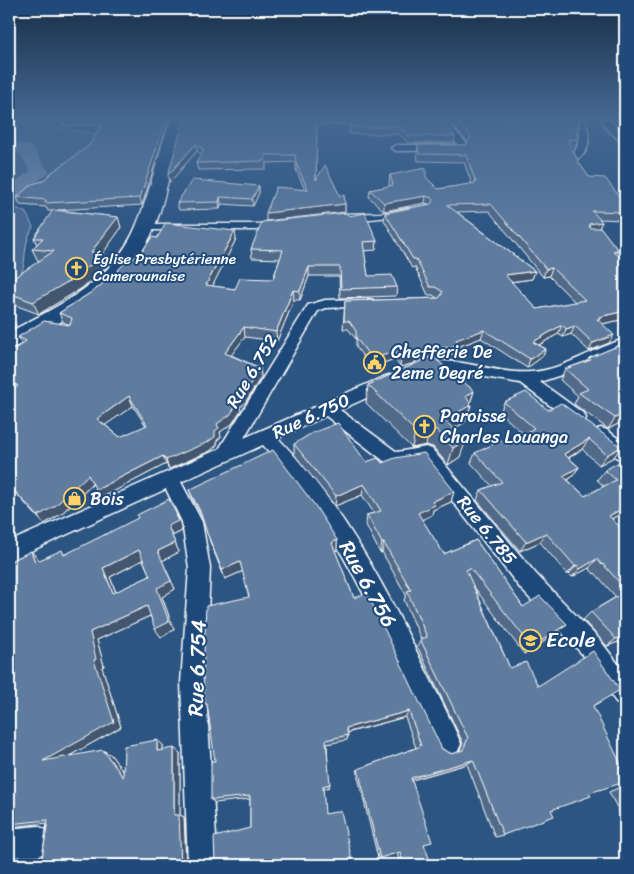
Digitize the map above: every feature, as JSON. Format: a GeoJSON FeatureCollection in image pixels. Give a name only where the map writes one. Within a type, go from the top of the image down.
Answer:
{"type":"FeatureCollection","features":[{"type":"Feature","properties":{"kind":"highway"},"geometry":{"type":"LineString","coordinates":[[9,341],[75,304],[109,280],[123,267],[135,250],[145,227],[166,160]]}},
{"type":"Feature","properties":{"kind":"street"},"geometry":{"type":"LineString","coordinates":[[328,220],[362,215],[381,216],[416,210]]}},
{"type":"Feature","properties":{"kind":"street"},"geometry":{"type":"LineString","coordinates":[[145,227],[255,227],[290,224]]}},
{"type":"Feature","properties":{"kind":"street","name":"Rue 6.752"},"geometry":{"type":"LineString","coordinates":[[225,454],[313,308],[324,304],[383,302]]}},
{"type":"Feature","properties":{"kind":"street","name":"Rue 6.750"},"geometry":{"type":"LineString","coordinates":[[9,552],[169,478],[266,437],[408,372],[424,367],[452,366],[524,378],[558,371],[625,344]]}},
{"type":"Feature","properties":{"kind":"street"},"geometry":{"type":"LineString","coordinates":[[524,378],[625,454]]}},
{"type":"Feature","properties":{"kind":"street","name":"Rue 6.785"},"geometry":{"type":"LineString","coordinates":[[328,409],[395,460],[426,454],[528,581],[591,647],[625,693]]}},
{"type":"Feature","properties":{"kind":"street","name":"Rue 6.756"},"geometry":{"type":"LineString","coordinates":[[266,437],[286,456],[311,488],[357,561],[400,643],[448,744]]}},
{"type":"Feature","properties":{"kind":"street","name":"Rue 6.754"},"geometry":{"type":"LineString","coordinates":[[169,478],[183,502],[194,528],[200,563],[202,586],[193,682],[203,865]]}},
{"type":"Feature","properties":{"kind":"street"},"geometry":{"type":"LineString","coordinates":[[9,843],[38,840]]}},
{"type":"Feature","properties":{"kind":"shaded area"},"geometry":{"type":"Polygon","coordinates":[[[9,160],[77,160],[17,200],[14,207],[26,213],[33,227],[28,237],[24,264],[20,276],[9,284],[9,160]]]}},
{"type":"Feature","properties":{"kind":"building"},"geometry":{"type":"Polygon","coordinates":[[[70,160],[153,160],[140,198],[45,203],[46,200],[17,197],[32,184],[43,181],[70,160]]]}},
{"type":"Feature","properties":{"kind":"building"},"geometry":{"type":"Polygon","coordinates":[[[172,160],[182,160],[168,175],[172,160]]]}},
{"type":"Feature","properties":{"kind":"building"},"geometry":{"type":"Polygon","coordinates":[[[198,160],[265,160],[265,161],[196,163],[198,160]]]}},
{"type":"Feature","properties":{"kind":"building"},"geometry":{"type":"Polygon","coordinates":[[[296,160],[316,160],[316,180],[325,165],[340,196],[344,195],[345,204],[266,213],[276,187],[308,190],[296,160]]]}},
{"type":"Feature","properties":{"kind":"building"},"geometry":{"type":"Polygon","coordinates":[[[468,160],[577,160],[589,177],[605,178],[622,200],[625,199],[625,212],[592,211],[602,222],[589,224],[590,228],[601,228],[618,250],[613,251],[625,261],[625,311],[597,319],[614,335],[593,343],[575,326],[566,329],[562,325],[533,342],[546,349],[530,359],[484,330],[456,340],[460,345],[414,353],[417,354],[401,359],[396,351],[372,359],[356,338],[356,331],[349,321],[344,321],[345,301],[439,298],[442,291],[435,287],[430,287],[416,259],[413,259],[385,213],[431,204],[432,198],[426,196],[384,203],[370,190],[393,185],[390,175],[426,168],[426,177],[438,189],[476,183],[468,160]],[[491,204],[447,205],[535,271],[505,275],[537,309],[585,300],[552,268],[546,269],[491,204]]]}},
{"type":"Feature","properties":{"kind":"building"},"geometry":{"type":"Polygon","coordinates":[[[192,180],[259,186],[252,199],[220,197],[219,202],[177,203],[192,180]]]}},
{"type":"Feature","properties":{"kind":"building"},"geometry":{"type":"Polygon","coordinates":[[[53,210],[118,217],[91,252],[103,254],[78,276],[33,302],[9,293],[9,281],[54,251],[32,249],[43,238],[34,238],[53,210]]]}},
{"type":"Feature","properties":{"kind":"building"},"geometry":{"type":"Polygon","coordinates":[[[346,213],[349,216],[365,213],[377,241],[363,242],[368,276],[392,275],[397,287],[341,289],[340,267],[309,267],[300,291],[293,290],[276,332],[244,327],[225,353],[260,368],[244,394],[237,400],[239,401],[230,415],[217,424],[219,428],[215,431],[215,437],[208,442],[166,460],[163,456],[96,490],[88,475],[55,506],[38,516],[9,485],[9,392],[18,386],[9,379],[9,353],[26,341],[18,337],[44,321],[70,325],[72,318],[59,313],[95,290],[126,262],[128,263],[143,250],[152,237],[157,238],[166,223],[235,231],[206,285],[235,289],[240,278],[273,279],[283,250],[251,249],[262,222],[346,213]],[[129,396],[97,419],[120,437],[147,425],[129,396]]]}},
{"type":"Feature","properties":{"kind":"building"},"geometry":{"type":"Polygon","coordinates":[[[625,343],[625,413],[615,418],[579,393],[588,389],[565,369],[591,360],[589,358],[625,343]]]}},
{"type":"Feature","properties":{"kind":"building","name":"Paroisse Charles Louanga"},"geometry":{"type":"Polygon","coordinates":[[[432,356],[474,391],[466,396],[471,405],[444,420],[466,440],[453,448],[437,430],[430,428],[415,431],[368,385],[432,356]]]}},
{"type":"Feature","properties":{"kind":"building"},"geometry":{"type":"Polygon","coordinates":[[[526,392],[548,410],[561,403],[621,447],[607,455],[589,439],[564,454],[579,467],[563,476],[585,496],[616,480],[605,470],[621,461],[625,465],[625,507],[609,516],[625,532],[625,589],[597,559],[580,569],[577,565],[575,566],[546,533],[526,542],[481,490],[502,482],[475,453],[502,440],[507,445],[534,428],[504,402],[526,392]]]}},
{"type":"Feature","properties":{"kind":"building"},"geometry":{"type":"Polygon","coordinates":[[[338,423],[366,462],[378,458],[382,463],[395,458],[424,453],[454,491],[432,502],[435,505],[418,513],[444,554],[476,540],[523,607],[540,596],[567,624],[532,647],[470,568],[466,570],[510,668],[526,662],[538,686],[593,651],[620,690],[593,706],[625,773],[625,782],[589,793],[591,796],[551,810],[554,816],[503,835],[473,760],[411,778],[432,842],[424,844],[430,861],[427,862],[428,865],[404,865],[400,852],[380,858],[358,769],[421,746],[409,711],[346,728],[348,735],[326,740],[330,784],[323,786],[325,814],[341,811],[353,865],[215,865],[214,837],[250,828],[250,796],[211,800],[211,761],[215,761],[207,704],[205,704],[203,676],[206,606],[249,597],[240,562],[222,570],[200,511],[189,490],[273,450],[316,507],[337,540],[332,543],[354,598],[367,593],[442,749],[452,754],[463,750],[468,738],[422,643],[421,639],[427,637],[407,591],[411,590],[367,515],[381,511],[364,484],[336,496],[294,444],[312,433],[338,423]]]}},
{"type":"Feature","properties":{"kind":"building"},"geometry":{"type":"Polygon","coordinates":[[[169,499],[176,513],[178,521],[168,526],[175,543],[158,551],[171,581],[157,588],[169,622],[155,629],[147,606],[90,632],[96,659],[94,660],[114,722],[43,761],[103,750],[123,777],[124,746],[157,740],[157,751],[174,748],[174,815],[179,815],[181,865],[41,865],[48,820],[9,824],[9,562],[31,551],[35,562],[62,550],[64,555],[138,518],[137,515],[169,499]],[[139,550],[103,568],[113,593],[150,576],[139,550]]]}},
{"type":"Feature","properties":{"kind":"building"},"geometry":{"type":"Polygon","coordinates":[[[625,592],[625,635],[616,639],[591,612],[625,592]]]}},
{"type":"Feature","properties":{"kind":"waterway"},"geometry":{"type":"LineString","coordinates":[[9,194],[40,172],[32,160]]}},
{"type":"Feature","properties":{"kind":"place","name":"Église Presbytérienne Camerounaise"},"geometry":{"type":"Point","coordinates":[77,268]}},
{"type":"Feature","properties":{"kind":"place","name":"Chefferie De 2eme Degré"},"geometry":{"type":"Point","coordinates":[375,362]}},
{"type":"Feature","properties":{"kind":"place","name":"Paroisse Charles Louanga"},"geometry":{"type":"Point","coordinates":[424,426]}},
{"type":"Feature","properties":{"kind":"place","name":"Bois"},"geometry":{"type":"Point","coordinates":[74,499]}},
{"type":"Feature","properties":{"kind":"place","name":"Ecole"},"geometry":{"type":"Point","coordinates":[530,640]}}]}
